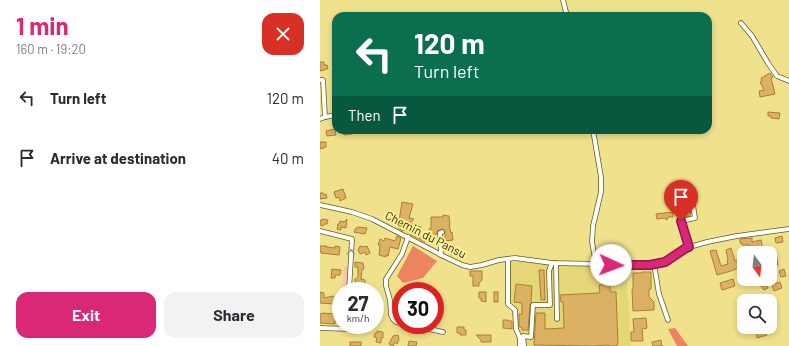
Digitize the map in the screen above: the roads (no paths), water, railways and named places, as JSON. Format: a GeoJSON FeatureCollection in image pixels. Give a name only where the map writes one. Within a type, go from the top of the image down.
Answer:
{"type":"FeatureCollection","features":[{"type":"Feature","properties":{"kind":"street"},"geometry":{"type":"LineString","coordinates":[[562,0],[566,12]]}},
{"type":"Feature","properties":{"kind":"street"},"geometry":{"type":"LineString","coordinates":[[741,23],[752,36],[777,76],[789,81]]}},
{"type":"Feature","properties":{"kind":"street"},"geometry":{"type":"LineString","coordinates":[[320,80],[323,80],[325,116]]}},
{"type":"Feature","properties":{"kind":"street"},"geometry":{"type":"LineString","coordinates":[[320,118],[332,115]]}},
{"type":"Feature","properties":{"kind":"street"},"geometry":{"type":"LineString","coordinates":[[594,134],[601,177],[601,192],[593,226],[592,242],[596,264]]}},
{"type":"Feature","properties":{"kind":"street","name":"Chemin du Pansu"},"geometry":{"type":"LineString","coordinates":[[320,205],[352,212],[372,219],[441,256],[470,267],[515,258],[554,263],[654,264],[665,262],[686,248],[707,242],[737,236],[789,229]]}},
{"type":"Feature","properties":{"kind":"street"},"geometry":{"type":"LineString","coordinates":[[685,206],[693,205],[695,218],[681,221],[689,247]]}},
{"type":"Feature","properties":{"kind":"street"},"geometry":{"type":"LineString","coordinates":[[320,232],[352,239],[350,282]]}},
{"type":"Feature","properties":{"kind":"street"},"geometry":{"type":"LineString","coordinates":[[441,256],[440,233],[442,232]]}},
{"type":"Feature","properties":{"kind":"street"},"geometry":{"type":"LineString","coordinates":[[392,317],[386,280],[402,254],[408,237]]}},
{"type":"Feature","properties":{"kind":"street"},"geometry":{"type":"LineString","coordinates":[[508,259],[508,304],[515,310],[516,328],[520,338],[520,346]]}},
{"type":"Feature","properties":{"kind":"street"},"geometry":{"type":"LineString","coordinates":[[554,263],[557,319]]}},
{"type":"Feature","properties":{"kind":"street"},"geometry":{"type":"LineString","coordinates":[[524,346],[523,336],[531,337],[533,305],[550,304],[549,271],[554,263]]}},
{"type":"Feature","properties":{"kind":"street"},"geometry":{"type":"LineString","coordinates":[[654,264],[659,294],[668,320]]}},
{"type":"Feature","properties":{"kind":"street"},"geometry":{"type":"LineString","coordinates":[[320,328],[332,328]]}}]}
